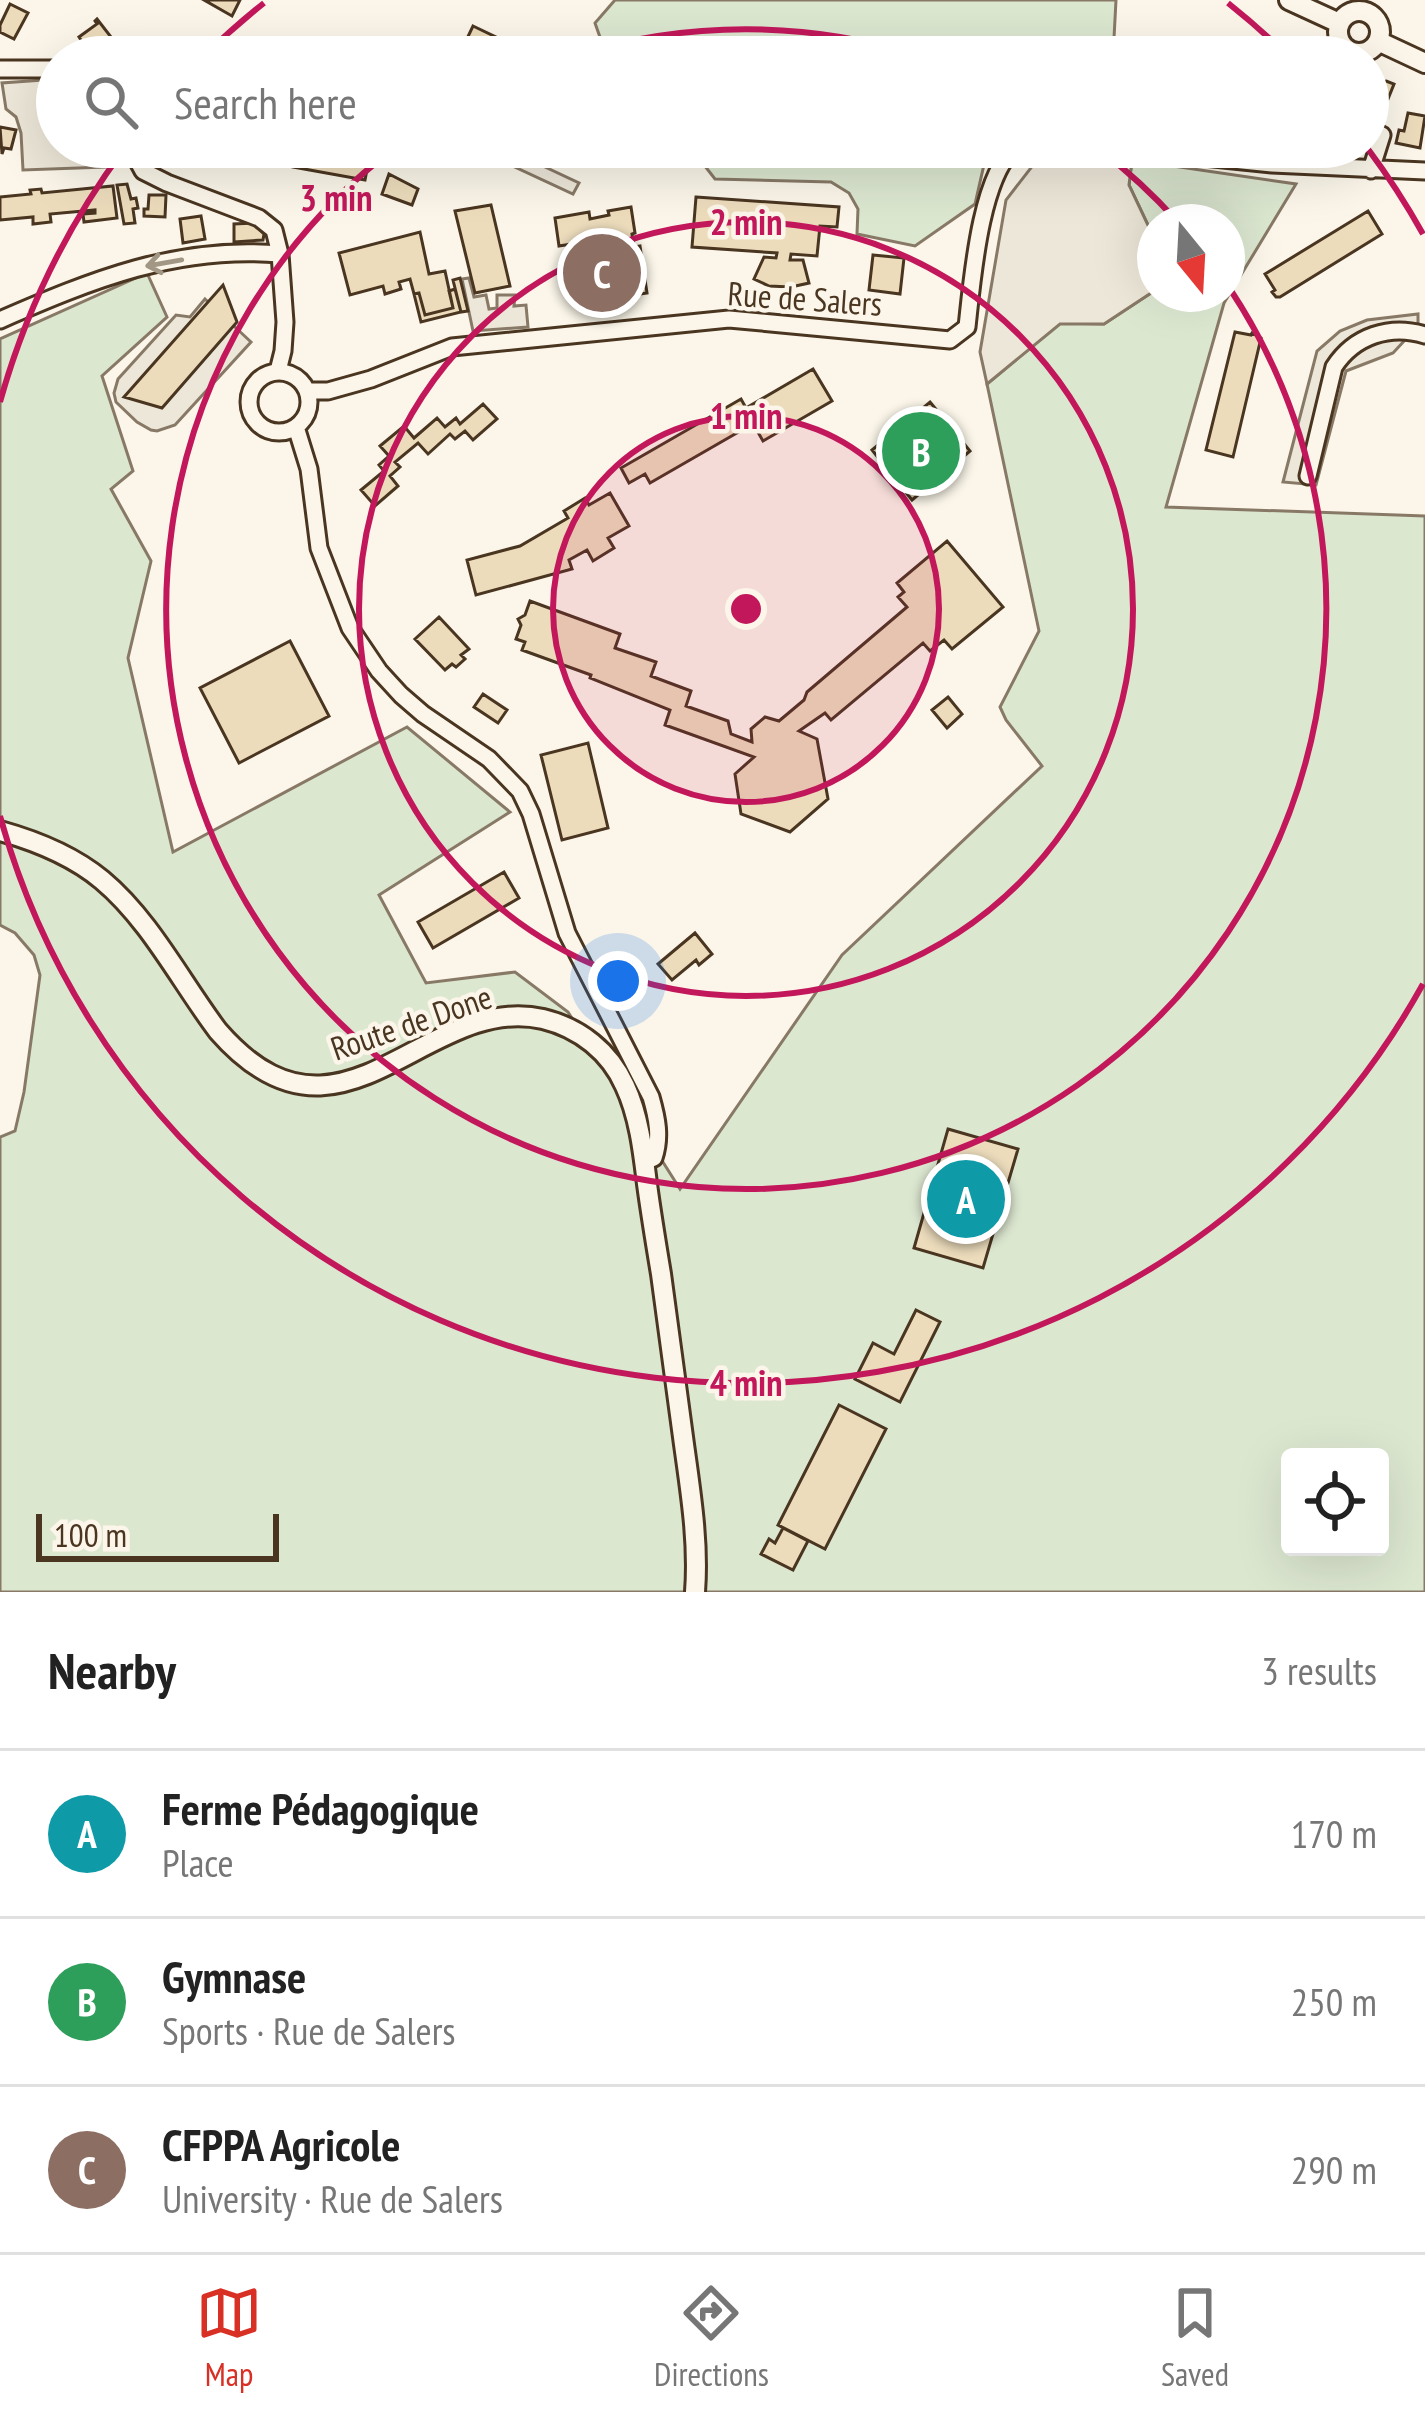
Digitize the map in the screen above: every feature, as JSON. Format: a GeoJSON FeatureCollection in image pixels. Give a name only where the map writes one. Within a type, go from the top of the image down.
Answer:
{"type":"FeatureCollection","features":[{"type":"Feature","properties":{"kind":"street"},"geometry":{"type":"LineString","coordinates":[[1289,0],[1339,23]]}},
{"type":"Feature","properties":{"kind":"street"},"geometry":{"type":"LineString","coordinates":[[1338,36],[1339,23],[1353,11],[1374,7],[1379,36]]}},
{"type":"Feature","properties":{"kind":"street"},"geometry":{"type":"LineString","coordinates":[[1389,46],[1425,63]]}},
{"type":"Feature","properties":{"kind":"street"},"geometry":{"type":"LineString","coordinates":[[0,69],[36,69]]}},
{"type":"Feature","properties":{"kind":"street"},"geometry":{"type":"LineString","coordinates":[[141,168],[167,183],[259,218],[274,230],[285,322],[278,371]]}},
{"type":"Feature","properties":{"kind":"street","name":"Rue de Salers"},"geometry":{"type":"LineString","coordinates":[[308,391],[328,392],[371,379],[452,347],[729,319],[950,340],[967,327],[977,248],[997,168]]}},
{"type":"Feature","properties":{"kind":"street"},"geometry":{"type":"LineString","coordinates":[[1334,168],[1425,171]]}},
{"type":"Feature","properties":{"kind":"street"},"geometry":{"type":"LineString","coordinates":[[0,320],[123,270],[245,251],[280,254]]}},
{"type":"Feature","properties":{"kind":"street"},"geometry":{"type":"LineString","coordinates":[[1308,476],[1334,367],[1342,354],[1390,329],[1425,335]]}},
{"type":"Feature","properties":{"kind":"street"},"geometry":{"type":"LineString","coordinates":[[278,371],[296,376],[308,391],[308,412],[296,427],[276,432],[262,427],[250,412],[253,386],[268,374],[278,371]]}},
{"type":"Feature","properties":{"kind":"street"},"geometry":{"type":"LineString","coordinates":[[296,427],[309,469],[319,548],[350,628],[401,695],[506,773],[526,803],[567,933],[651,1097],[657,1148],[645,1162]]}},
{"type":"Feature","properties":{"kind":"street","name":"Route de Done"},"geometry":{"type":"LineString","coordinates":[[0,831],[56,850],[100,878],[130,910],[218,1031],[262,1072],[294,1082],[359,1078],[476,1024],[512,1017],[542,1019],[593,1043],[614,1066],[632,1103],[645,1162],[694,1514],[695,1592]]}},
{"type":"Feature","properties":{"kind":"green space"},"geometry":{"type":"Polygon","coordinates":[[[615,0],[1116,0],[1114,36],[600,36],[595,23],[615,0]]]}},
{"type":"Feature","properties":{"kind":"green space"},"geometry":{"type":"Polygon","coordinates":[[[706,168],[983,168],[975,204],[915,246],[857,234],[858,209],[849,193],[831,182],[715,179],[706,168]]]}},
{"type":"Feature","properties":{"kind":"green space"},"geometry":{"type":"Polygon","coordinates":[[[1131,168],[1187,168],[1296,184],[1245,268],[1245,204],[1138,204],[1129,185],[1131,168]]]}},
{"type":"Feature","properties":{"kind":"green space"},"geometry":{"type":"Polygon","coordinates":[[[147,273],[167,317],[102,376],[133,471],[111,489],[151,561],[128,658],[173,852],[407,727],[510,812],[379,895],[426,983],[515,972],[568,1012],[680,1189],[842,955],[1042,766],[1000,707],[1039,631],[987,384],[1060,323],[1104,324],[1137,302],[1137,312],[1221,312],[1166,507],[1425,516],[1425,1592],[0,1592],[0,1137],[15,1131],[40,975],[34,955],[15,933],[0,925],[0,339],[147,273]]]}},
{"type":"Feature","properties":{"kind":"shaded area"},"geometry":{"type":"Polygon","coordinates":[[[36,81],[36,168],[78,168],[23,170],[21,133],[16,117],[6,109],[2,83],[36,81]]]}},
{"type":"Feature","properties":{"kind":"shaded area"},"geometry":{"type":"Polygon","coordinates":[[[517,168],[547,168],[579,183],[573,194],[517,168]]]}},
{"type":"Feature","properties":{"kind":"shaded area"},"geometry":{"type":"Polygon","coordinates":[[[1031,168],[1131,168],[1129,185],[1138,204],[1137,302],[1104,324],[1060,324],[987,384],[980,352],[1006,200],[1031,168]]]}},
{"type":"Feature","properties":{"kind":"shaded area"},"geometry":{"type":"Polygon","coordinates":[[[469,278],[474,297],[486,295],[489,309],[497,308],[497,295],[515,295],[514,306],[526,305],[528,327],[473,331],[462,279],[469,278]]]}},
{"type":"Feature","properties":{"kind":"shaded area"},"geometry":{"type":"Polygon","coordinates":[[[205,299],[251,342],[175,425],[151,430],[116,402],[118,379],[176,315],[190,317],[205,299]]]}},
{"type":"Feature","properties":{"kind":"shaded area"},"geometry":{"type":"Polygon","coordinates":[[[1418,314],[1418,326],[1393,353],[1346,371],[1316,485],[1283,482],[1317,351],[1340,331],[1367,320],[1418,314]]]}},
{"type":"Feature","properties":{"kind":"building"},"geometry":{"type":"Polygon","coordinates":[[[204,0],[240,0],[232,16],[204,0]]]}},
{"type":"Feature","properties":{"kind":"building"},"geometry":{"type":"Polygon","coordinates":[[[10,4],[28,13],[14,39],[0,32],[10,4]]]}},
{"type":"Feature","properties":{"kind":"building"},"geometry":{"type":"Polygon","coordinates":[[[97,19],[110,36],[80,36],[97,19]]]}},
{"type":"Feature","properties":{"kind":"building"},"geometry":{"type":"Polygon","coordinates":[[[473,26],[494,36],[468,36],[473,26]]]}},
{"type":"Feature","properties":{"kind":"building"},"geometry":{"type":"Polygon","coordinates":[[[1408,113],[1425,116],[1420,148],[1396,143],[1408,113]]]}},
{"type":"Feature","properties":{"kind":"building"},"geometry":{"type":"Polygon","coordinates":[[[0,127],[16,130],[11,149],[4,148],[2,154],[0,127]]]}},
{"type":"Feature","properties":{"kind":"building"},"geometry":{"type":"Polygon","coordinates":[[[299,168],[367,168],[365,180],[299,168]]]}},
{"type":"Feature","properties":{"kind":"building"},"geometry":{"type":"Polygon","coordinates":[[[389,174],[418,189],[412,205],[382,194],[389,174]]]}},
{"type":"Feature","properties":{"kind":"building"},"geometry":{"type":"Polygon","coordinates":[[[127,184],[138,208],[133,209],[135,223],[124,224],[117,185],[127,184]]]}},
{"type":"Feature","properties":{"kind":"building"},"geometry":{"type":"Polygon","coordinates":[[[113,186],[117,218],[84,222],[83,214],[95,210],[50,214],[51,222],[33,224],[33,217],[0,220],[0,197],[31,194],[30,190],[113,186]]]}},
{"type":"Feature","properties":{"kind":"building"},"geometry":{"type":"Polygon","coordinates":[[[149,195],[166,195],[165,217],[144,216],[149,195]]]}},
{"type":"Feature","properties":{"kind":"building"},"geometry":{"type":"Polygon","coordinates":[[[696,197],[839,207],[837,227],[820,226],[817,256],[791,254],[790,260],[803,260],[809,283],[769,286],[754,279],[764,257],[776,258],[777,253],[692,247],[696,197]]]}},
{"type":"Feature","properties":{"kind":"building"},"geometry":{"type":"Polygon","coordinates":[[[491,205],[510,286],[475,293],[455,211],[491,205]]]}},
{"type":"Feature","properties":{"kind":"building"},"geometry":{"type":"Polygon","coordinates":[[[631,207],[634,247],[640,246],[647,293],[620,297],[612,251],[619,250],[616,237],[559,246],[555,218],[589,212],[590,219],[631,207]]]}},
{"type":"Feature","properties":{"kind":"building"},"geometry":{"type":"Polygon","coordinates":[[[1368,211],[1382,234],[1276,297],[1265,274],[1368,211]]]}},
{"type":"Feature","properties":{"kind":"building"},"geometry":{"type":"Polygon","coordinates":[[[201,216],[205,239],[183,243],[180,219],[201,216]]]}},
{"type":"Feature","properties":{"kind":"building"},"geometry":{"type":"Polygon","coordinates":[[[254,223],[264,234],[263,240],[234,242],[234,224],[254,223]]]}},
{"type":"Feature","properties":{"kind":"building"},"geometry":{"type":"Polygon","coordinates":[[[420,232],[429,274],[445,271],[453,308],[425,315],[410,279],[399,282],[401,289],[385,294],[383,286],[350,295],[339,253],[420,232]]]}},
{"type":"Feature","properties":{"kind":"building"},"geometry":{"type":"Polygon","coordinates":[[[873,255],[904,258],[900,294],[869,290],[873,255]]]}},
{"type":"Feature","properties":{"kind":"building"},"geometry":{"type":"Polygon","coordinates":[[[460,278],[468,311],[461,312],[453,280],[460,278]]]}},
{"type":"Feature","properties":{"kind":"building"},"geometry":{"type":"Polygon","coordinates":[[[223,285],[237,322],[162,408],[124,397],[223,285]]]}},
{"type":"Feature","properties":{"kind":"building"},"geometry":{"type":"Polygon","coordinates":[[[455,289],[461,312],[421,322],[414,294],[419,293],[425,315],[453,308],[449,291],[455,289]]]}},
{"type":"Feature","properties":{"kind":"building"},"geometry":{"type":"Polygon","coordinates":[[[1235,332],[1261,338],[1233,457],[1206,450],[1235,332]]]}},
{"type":"Feature","properties":{"kind":"building"},"geometry":{"type":"Polygon","coordinates":[[[813,369],[832,401],[763,441],[755,427],[749,426],[650,483],[645,474],[629,483],[621,468],[741,399],[746,408],[813,369]]]}},
{"type":"Feature","properties":{"kind":"building"},"geometry":{"type":"Polygon","coordinates":[[[930,402],[970,451],[912,500],[872,450],[930,402]]]}},
{"type":"Feature","properties":{"kind":"building"},"geometry":{"type":"Polygon","coordinates":[[[483,404],[497,419],[473,440],[465,431],[455,439],[450,434],[428,454],[418,443],[395,462],[400,467],[390,476],[398,486],[375,506],[361,490],[384,471],[379,465],[389,456],[380,446],[404,426],[414,438],[437,418],[445,427],[456,418],[460,424],[483,404]]]}},
{"type":"Feature","properties":{"kind":"building"},"geometry":{"type":"Polygon","coordinates":[[[610,493],[629,526],[608,538],[614,548],[593,561],[587,550],[569,560],[572,569],[476,595],[467,560],[520,546],[568,518],[564,511],[585,498],[589,505],[610,493]]]}},
{"type":"Feature","properties":{"kind":"building"},"geometry":{"type":"Polygon","coordinates":[[[947,541],[1003,607],[952,649],[944,640],[930,651],[923,643],[831,720],[825,713],[799,731],[817,739],[828,799],[790,832],[741,814],[735,774],[754,757],[665,725],[670,710],[522,650],[525,642],[516,639],[518,619],[525,615],[530,601],[620,634],[615,648],[656,662],[651,676],[691,691],[686,706],[728,721],[731,734],[752,742],[751,729],[765,717],[779,721],[907,607],[898,597],[904,592],[897,583],[947,541]]]}},
{"type":"Feature","properties":{"kind":"building"},"geometry":{"type":"Polygon","coordinates":[[[439,617],[469,649],[456,667],[452,664],[445,670],[415,639],[439,617]]]}},
{"type":"Feature","properties":{"kind":"building"},"geometry":{"type":"Polygon","coordinates":[[[290,641],[329,716],[239,763],[200,688],[290,641]]]}},
{"type":"Feature","properties":{"kind":"building"},"geometry":{"type":"Polygon","coordinates":[[[483,694],[507,710],[498,723],[474,707],[483,694]]]}},
{"type":"Feature","properties":{"kind":"building"},"geometry":{"type":"Polygon","coordinates":[[[948,697],[962,714],[947,728],[932,710],[948,697]]]}},
{"type":"Feature","properties":{"kind":"building"},"geometry":{"type":"Polygon","coordinates":[[[588,743],[608,828],[562,840],[541,755],[588,743]]]}},
{"type":"Feature","properties":{"kind":"building"},"geometry":{"type":"Polygon","coordinates":[[[504,872],[519,898],[433,948],[418,922],[504,872]]]}},
{"type":"Feature","properties":{"kind":"building"},"geometry":{"type":"Polygon","coordinates":[[[695,933],[712,954],[699,965],[696,960],[672,980],[658,964],[695,933]]]}},
{"type":"Feature","properties":{"kind":"building"},"geometry":{"type":"Polygon","coordinates":[[[948,1129],[1018,1149],[983,1268],[914,1248],[948,1129]]]}},
{"type":"Feature","properties":{"kind":"building"},"geometry":{"type":"Polygon","coordinates":[[[916,1310],[940,1322],[900,1402],[855,1379],[873,1343],[894,1354],[916,1310]]]}},
{"type":"Feature","properties":{"kind":"building"},"geometry":{"type":"Polygon","coordinates":[[[839,1405],[886,1429],[825,1549],[778,1525],[839,1405]]]}},
{"type":"Feature","properties":{"kind":"building"},"geometry":{"type":"Polygon","coordinates":[[[783,1528],[808,1541],[793,1570],[761,1554],[783,1528]]]}},
{"type":"Feature","properties":{"kind":"place","name":"CFPPA Agricole"},"geometry":{"type":"Point","coordinates":[602,273]}},
{"type":"Feature","properties":{"kind":"place","name":"Gymnase"},"geometry":{"type":"Point","coordinates":[921,451]}},
{"type":"Feature","properties":{"kind":"place","name":"Ferme Pédagogique"},"geometry":{"type":"Point","coordinates":[966,1199]}}]}
